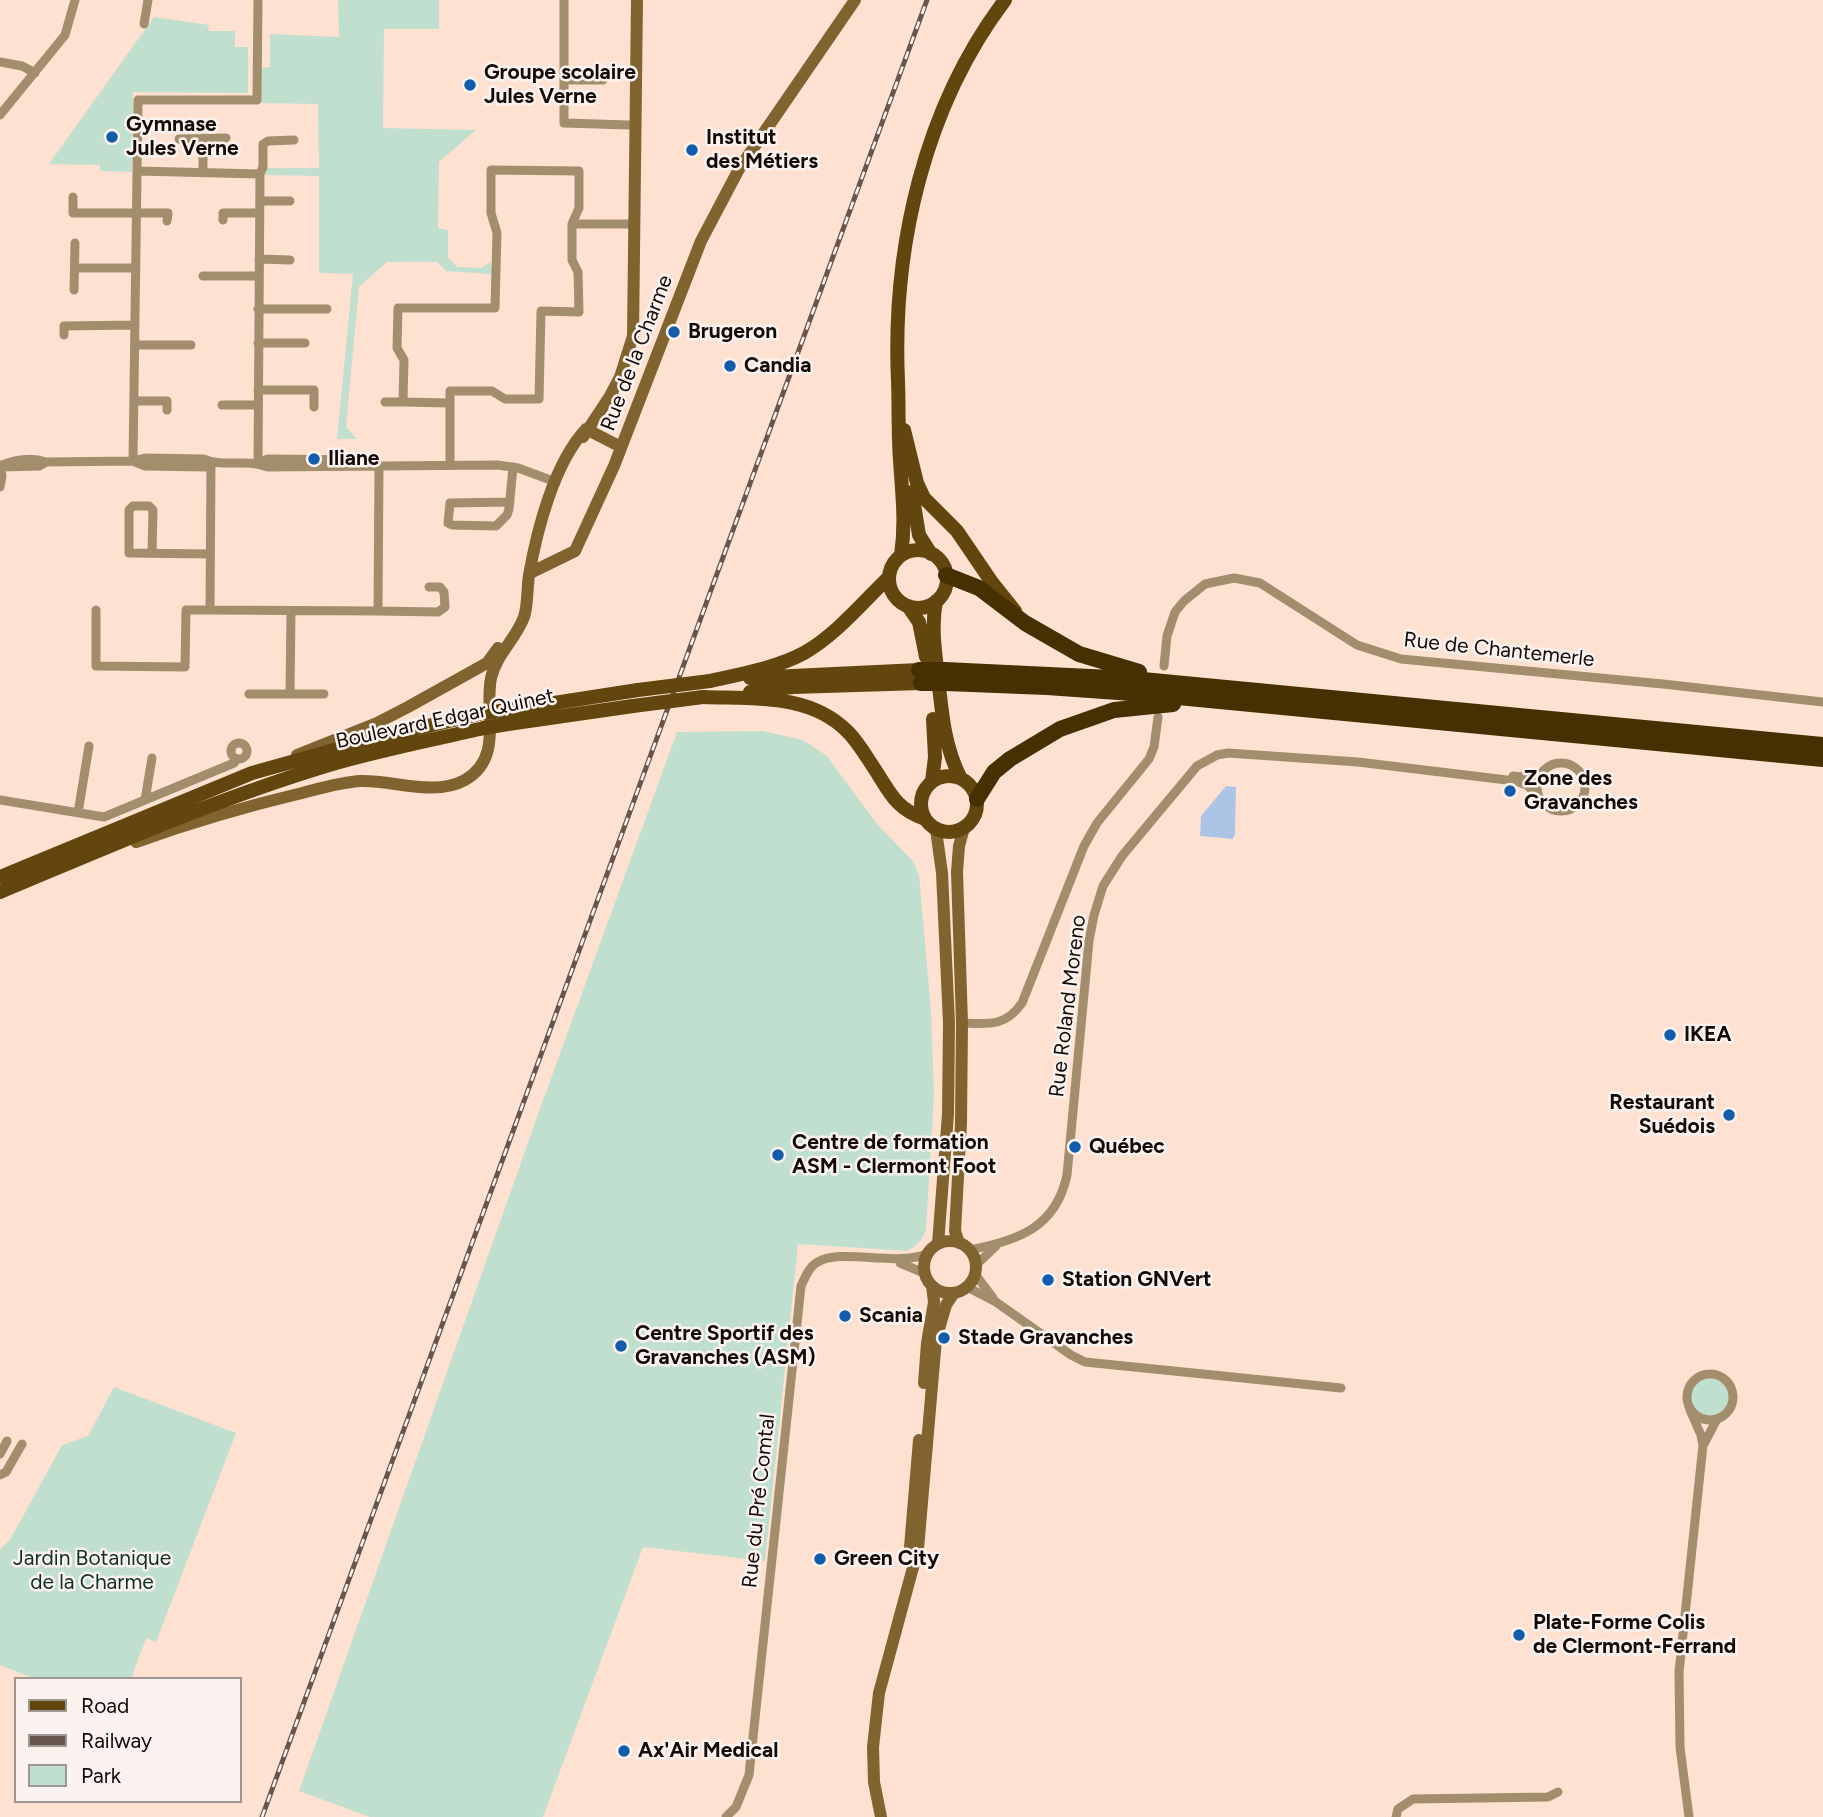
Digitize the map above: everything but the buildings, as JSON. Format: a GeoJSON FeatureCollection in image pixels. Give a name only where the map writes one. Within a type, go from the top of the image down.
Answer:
{"type":"FeatureCollection","features":[{"type":"Feature","properties":{"kind":"highway"},"geometry":{"type":"LineString","coordinates":[[946,575],[979,588],[1025,623],[1079,654],[1107,664],[1196,684]]}},
{"type":"Feature","properties":{"kind":"highway"},"geometry":{"type":"LineString","coordinates":[[920,677],[1079,675],[1823,745]]}},
{"type":"Feature","properties":{"kind":"highway"},"geometry":{"type":"LineString","coordinates":[[946,677],[1294,707],[1823,759]]}},
{"type":"Feature","properties":{"kind":"highway"},"geometry":{"type":"LineString","coordinates":[[977,799],[994,772],[1010,758],[1060,730],[1114,710],[1177,704],[1217,708],[1294,707]]}},
{"type":"Feature","properties":{"kind":"main road"},"geometry":{"type":"LineString","coordinates":[[631,0],[629,125],[632,224]]}},
{"type":"Feature","properties":{"kind":"main road"},"geometry":{"type":"LineString","coordinates":[[75,860],[199,820],[322,788],[357,781],[378,781],[429,788],[467,779],[481,765],[489,746],[491,677],[525,615],[538,532],[556,482],[573,458],[586,429],[610,396],[628,354],[637,0]]}},
{"type":"Feature","properties":{"kind":"main road","name":"Rue de la Charme"},"geometry":{"type":"LineString","coordinates":[[530,573],[575,551],[621,447],[701,241],[738,169],[855,0]]}},
{"type":"Feature","properties":{"kind":"main road"},"geometry":{"type":"LineString","coordinates":[[925,819],[920,803],[922,794],[932,780],[935,733],[924,639],[919,622],[908,606],[893,595],[889,577],[891,568],[901,555],[905,517],[900,458],[898,324],[901,274],[917,192],[935,130],[955,82],[977,41],[1005,0]]}},
{"type":"Feature","properties":{"kind":"main road"},"geometry":{"type":"LineString","coordinates":[[900,415],[919,535],[943,566],[946,575],[944,589],[936,601],[932,624],[944,733],[949,756],[960,778],[974,790],[977,799],[975,816],[964,828],[955,832],[936,830]]}},
{"type":"Feature","properties":{"kind":"main road"},"geometry":{"type":"LineString","coordinates":[[900,415],[917,483],[924,498],[957,531],[991,581],[1025,623]]}},
{"type":"Feature","properties":{"kind":"main road"},"geometry":{"type":"LineString","coordinates":[[586,429],[621,447]]}},
{"type":"Feature","properties":{"kind":"main road"},"geometry":{"type":"LineString","coordinates":[[901,555],[916,550],[932,554]]}},
{"type":"Feature","properties":{"kind":"main road"},"geometry":{"type":"LineString","coordinates":[[710,681],[759,670],[803,654],[849,617],[889,577]]}},
{"type":"Feature","properties":{"kind":"main road"},"geometry":{"type":"LineString","coordinates":[[272,766],[377,723],[487,663],[509,634],[526,599]]}},
{"type":"Feature","properties":{"kind":"main road"},"geometry":{"type":"LineString","coordinates":[[908,606],[918,608],[936,601]]}},
{"type":"Feature","properties":{"kind":"main road"},"geometry":{"type":"LineString","coordinates":[[710,681],[920,677]]}},
{"type":"Feature","properties":{"kind":"main road","name":"Boulevard Edgar Quinet"},"geometry":{"type":"LineString","coordinates":[[508,717],[633,706],[793,687],[920,677]]}},
{"type":"Feature","properties":{"kind":"main road","name":"Boulevard Edgar Quinet"},"geometry":{"type":"LineString","coordinates":[[0,877],[272,766],[377,738],[508,717],[638,690],[710,681]]}},
{"type":"Feature","properties":{"kind":"main road"},"geometry":{"type":"LineString","coordinates":[[703,697],[791,702],[828,716],[858,743],[897,804],[908,813],[925,819],[936,830],[942,873],[949,1023],[948,1114],[938,1244]]}},
{"type":"Feature","properties":{"kind":"main road","name":"Boulevard Edgar Quinet"},"geometry":{"type":"LineString","coordinates":[[0,892],[181,816],[327,766],[484,721]]}},
{"type":"Feature","properties":{"kind":"main road"},"geometry":{"type":"LineString","coordinates":[[932,780],[950,775],[960,778]]}},
{"type":"Feature","properties":{"kind":"main road"},"geometry":{"type":"LineString","coordinates":[[881,1817],[874,1782],[873,1748],[878,1703],[918,1549],[936,1339],[946,1305],[954,1293],[967,1287],[975,1270],[955,1231],[961,1123],[962,1023],[957,872],[959,846],[964,828]]}},
{"type":"Feature","properties":{"kind":"main road"},"geometry":{"type":"LineString","coordinates":[[954,1293],[938,1291],[932,1286],[924,1273],[927,1254],[938,1244],[952,1241],[964,1246]]}},
{"type":"Feature","properties":{"kind":"main road"},"geometry":{"type":"LineString","coordinates":[[906,1596],[927,1343],[934,1301],[932,1286]]}},
{"type":"Feature","properties":{"kind":"street"},"geometry":{"type":"LineString","coordinates":[[0,115],[65,35],[75,0]]}},
{"type":"Feature","properties":{"kind":"street"},"geometry":{"type":"LineString","coordinates":[[144,24],[148,0]]}},
{"type":"Feature","properties":{"kind":"street"},"geometry":{"type":"LineString","coordinates":[[133,461],[138,100],[257,100],[258,0]]}},
{"type":"Feature","properties":{"kind":"street"},"geometry":{"type":"LineString","coordinates":[[564,0],[565,123],[629,125]]}},
{"type":"Feature","properties":{"kind":"street"},"geometry":{"type":"LineString","coordinates":[[842,0],[845,14]]}},
{"type":"Feature","properties":{"kind":"street"},"geometry":{"type":"LineString","coordinates":[[0,62],[22,66],[35,73]]}},
{"type":"Feature","properties":{"kind":"street"},"geometry":{"type":"LineString","coordinates":[[564,80],[603,80]]}},
{"type":"Feature","properties":{"kind":"street"},"geometry":{"type":"LineString","coordinates":[[202,173],[203,138]]}},
{"type":"Feature","properties":{"kind":"street"},"geometry":{"type":"LineString","coordinates":[[180,139],[226,138]]}},
{"type":"Feature","properties":{"kind":"street"},"geometry":{"type":"LineString","coordinates":[[258,463],[260,174],[263,167],[263,144],[268,141],[294,141]]}},
{"type":"Feature","properties":{"kind":"street"},"geometry":{"type":"LineString","coordinates":[[403,402],[404,360],[397,348],[398,307],[495,308],[497,233],[491,213],[491,170],[579,171],[579,208],[572,224],[572,260],[578,272],[579,312],[541,311],[539,399],[505,399],[492,391],[450,391],[450,465]]}},
{"type":"Feature","properties":{"kind":"street"},"geometry":{"type":"LineString","coordinates":[[137,171],[260,174]]}},
{"type":"Feature","properties":{"kind":"street"},"geometry":{"type":"LineString","coordinates":[[73,197],[73,213],[168,213],[167,221]]}},
{"type":"Feature","properties":{"kind":"street"},"geometry":{"type":"LineString","coordinates":[[260,201],[290,201]]}},
{"type":"Feature","properties":{"kind":"street"},"geometry":{"type":"LineString","coordinates":[[223,220],[223,213],[260,213]]}},
{"type":"Feature","properties":{"kind":"street"},"geometry":{"type":"LineString","coordinates":[[572,224],[632,224]]}},
{"type":"Feature","properties":{"kind":"street"},"geometry":{"type":"LineString","coordinates":[[74,290],[75,243]]}},
{"type":"Feature","properties":{"kind":"street"},"geometry":{"type":"LineString","coordinates":[[259,259],[290,260]]}},
{"type":"Feature","properties":{"kind":"street"},"geometry":{"type":"LineString","coordinates":[[75,268],[136,268]]}},
{"type":"Feature","properties":{"kind":"street"},"geometry":{"type":"LineString","coordinates":[[202,276],[259,276]]}},
{"type":"Feature","properties":{"kind":"street"},"geometry":{"type":"LineString","coordinates":[[258,309],[327,309]]}},
{"type":"Feature","properties":{"kind":"street"},"geometry":{"type":"LineString","coordinates":[[64,335],[64,326],[135,326]]}},
{"type":"Feature","properties":{"kind":"street"},"geometry":{"type":"LineString","coordinates":[[258,343],[305,343]]}},
{"type":"Feature","properties":{"kind":"street"},"geometry":{"type":"LineString","coordinates":[[135,345],[191,345]]}},
{"type":"Feature","properties":{"kind":"street"},"geometry":{"type":"LineString","coordinates":[[258,390],[314,390],[314,407]]}},
{"type":"Feature","properties":{"kind":"street"},"geometry":{"type":"LineString","coordinates":[[134,401],[167,401],[167,410]]}},
{"type":"Feature","properties":{"kind":"street"},"geometry":{"type":"LineString","coordinates":[[385,402],[450,403]]}},
{"type":"Feature","properties":{"kind":"street"},"geometry":{"type":"LineString","coordinates":[[222,405],[257,405]]}},
{"type":"Feature","properties":{"kind":"street"},"geometry":{"type":"LineString","coordinates":[[0,487],[0,466],[11,461],[133,461],[145,458],[204,458],[211,462],[258,463],[267,467],[513,467],[556,482]]}},
{"type":"Feature","properties":{"kind":"street"},"geometry":{"type":"LineString","coordinates":[[209,610],[211,462]]}},
{"type":"Feature","properties":{"kind":"street"},"geometry":{"type":"LineString","coordinates":[[379,465],[379,611]]}},
{"type":"Feature","properties":{"kind":"street"},"geometry":{"type":"LineString","coordinates":[[510,502],[450,503],[448,523],[496,526],[507,515],[510,502],[513,467]]}},
{"type":"Feature","properties":{"kind":"street"},"geometry":{"type":"LineString","coordinates":[[152,553],[153,510],[149,506],[133,506],[130,510],[129,553],[210,554]]}},
{"type":"Feature","properties":{"kind":"street","name":"Rue de Chantemerle"},"geometry":{"type":"LineString","coordinates":[[1164,666],[1171,624],[1184,601],[1205,584],[1234,578],[1260,583],[1357,645],[1401,659],[1823,702]]}},
{"type":"Feature","properties":{"kind":"street"},"geometry":{"type":"LineString","coordinates":[[96,610],[96,666],[185,667],[186,610],[438,612],[444,607],[444,592],[440,587],[429,587]]}},
{"type":"Feature","properties":{"kind":"street"},"geometry":{"type":"LineString","coordinates":[[290,694],[291,611]]}},
{"type":"Feature","properties":{"kind":"street"},"geometry":{"type":"LineString","coordinates":[[249,694],[324,694]]}},
{"type":"Feature","properties":{"kind":"street"},"geometry":{"type":"LineString","coordinates":[[962,1023],[985,1024],[1003,1021],[1014,1015],[1022,1003],[1084,846],[1097,823],[1149,760],[1154,747],[1158,717]]}},
{"type":"Feature","properties":{"kind":"street"},"geometry":{"type":"LineString","coordinates":[[78,813],[89,746]]}},
{"type":"Feature","properties":{"kind":"street","name":"Rue Roland Moreno"},"geometry":{"type":"LineString","coordinates":[[998,1245],[1040,1225],[1052,1213],[1064,1191],[1089,941],[1103,886],[1122,856],[1197,766],[1217,755],[1241,753],[1358,762],[1483,776]]}},
{"type":"Feature","properties":{"kind":"street"},"geometry":{"type":"LineString","coordinates":[[145,800],[152,758]]}},
{"type":"Feature","properties":{"kind":"street"},"geometry":{"type":"LineString","coordinates":[[0,800],[104,817],[234,763],[237,759]]}},
{"type":"Feature","properties":{"kind":"street"},"geometry":{"type":"LineString","coordinates":[[1483,776],[1522,783],[1549,808],[1562,812],[1579,803],[1585,790],[1582,776],[1573,766],[1560,763],[1547,768],[1537,784],[1539,797]]}},
{"type":"Feature","properties":{"kind":"street"},"geometry":{"type":"LineString","coordinates":[[1483,776],[1522,777],[1542,773]]}},
{"type":"Feature","properties":{"kind":"street"},"geometry":{"type":"LineString","coordinates":[[964,1246],[998,1245]]}},
{"type":"Feature","properties":{"kind":"street"},"geometry":{"type":"LineString","coordinates":[[996,1302],[975,1270],[998,1245]]}},
{"type":"Feature","properties":{"kind":"street","name":"Rue du Pré Comtal"},"geometry":{"type":"LineString","coordinates":[[726,1817],[736,1807],[749,1775],[801,1286],[808,1272],[825,1259],[846,1257],[892,1261],[914,1259],[927,1254]]}},
{"type":"Feature","properties":{"kind":"street","name":"Rue du Pré Comtal"},"geometry":{"type":"LineString","coordinates":[[892,1261],[924,1273]]}},
{"type":"Feature","properties":{"kind":"street"},"geometry":{"type":"LineString","coordinates":[[967,1287],[996,1302],[1085,1362],[1341,1388]]}},
{"type":"Feature","properties":{"kind":"street"},"geometry":{"type":"LineString","coordinates":[[1689,1817],[1680,1747],[1679,1672],[1703,1445],[1687,1395],[1693,1381],[1705,1375],[1718,1376],[1729,1385],[1732,1397],[1728,1410],[1717,1419],[1703,1445]]}},
{"type":"Feature","properties":{"kind":"street"},"geometry":{"type":"LineString","coordinates":[[1690,1410],[1702,1419],[1717,1419]]}},
{"type":"Feature","properties":{"kind":"street"},"geometry":{"type":"LineString","coordinates":[[0,1454],[7,1441]]}},
{"type":"Feature","properties":{"kind":"street"},"geometry":{"type":"LineString","coordinates":[[0,1475],[6,1472],[22,1444]]}},
{"type":"Feature","properties":{"kind":"street"},"geometry":{"type":"LineString","coordinates":[[1396,1817],[1398,1810],[1413,1799],[1548,1797],[1558,1792]]}},
{"type":"Feature","properties":{"kind":"green space"},"geometry":{"type":"Polygon","coordinates":[[[338,0],[439,0],[439,29],[384,29],[383,128],[476,130],[439,162],[438,228],[448,230],[448,258],[458,267],[481,268],[491,262],[492,274],[446,271],[437,262],[387,262],[359,287],[346,427],[357,439],[337,439],[353,274],[319,273],[319,176],[266,175],[266,168],[319,168],[318,104],[257,103],[258,68],[270,67],[270,34],[339,37],[338,0]]]}},
{"type":"Feature","properties":{"kind":"green space"},"geometry":{"type":"Polygon","coordinates":[[[154,17],[209,25],[208,31],[235,31],[235,47],[248,47],[248,93],[133,92],[132,172],[100,171],[100,165],[49,164],[154,17]]]}},
{"type":"Feature","properties":{"kind":"green space","name":"Centre Sportif des Gravanches (ASM)"},"geometry":{"type":"Polygon","coordinates":[[[763,731],[803,740],[826,755],[878,825],[913,861],[919,875],[931,1011],[934,1094],[926,1230],[919,1243],[907,1251],[798,1244],[765,1561],[643,1547],[543,1817],[370,1817],[299,1791],[542,1103],[677,732],[763,731]]]}},
{"type":"Feature","properties":{"kind":"green space"},"geometry":{"type":"Polygon","coordinates":[[[1710,1378],[1723,1384],[1729,1397],[1723,1410],[1710,1416],[1697,1410],[1691,1397],[1697,1384],[1710,1378]]]}},
{"type":"Feature","properties":{"kind":"green space","name":"Jardin Botanique de la Charme"},"geometry":{"type":"Polygon","coordinates":[[[114,1387],[236,1433],[156,1642],[146,1638],[132,1677],[30,1677],[0,1665],[0,1549],[10,1540],[62,1445],[88,1436],[114,1387]]]}},
{"type":"Feature","properties":{"kind":"water"},"geometry":{"type":"Polygon","coordinates":[[[1226,786],[1236,787],[1233,839],[1200,836],[1201,816],[1226,786]]]}},
{"type":"Feature","properties":{"kind":"railway"},"geometry":{"type":"LineString","coordinates":[[262,1817],[927,0]]}},
{"type":"Feature","properties":{"kind":"place","name":"Groupe scolaire Jules Verne"},"geometry":{"type":"Point","coordinates":[470,85]}},
{"type":"Feature","properties":{"kind":"place","name":"Gymnase Jules Verne"},"geometry":{"type":"Point","coordinates":[112,137]}},
{"type":"Feature","properties":{"kind":"place","name":"Institut des Métiers"},"geometry":{"type":"Point","coordinates":[692,150]}},
{"type":"Feature","properties":{"kind":"place","name":"Brugeron"},"geometry":{"type":"Point","coordinates":[674,332]}},
{"type":"Feature","properties":{"kind":"place","name":"Candia"},"geometry":{"type":"Point","coordinates":[730,366]}},
{"type":"Feature","properties":{"kind":"place","name":"Iliane"},"geometry":{"type":"Point","coordinates":[314,459]}},
{"type":"Feature","properties":{"kind":"place","name":"Zone des Gravanches"},"geometry":{"type":"Point","coordinates":[1510,791]}},
{"type":"Feature","properties":{"kind":"place","name":"IKEA"},"geometry":{"type":"Point","coordinates":[1670,1035]}},
{"type":"Feature","properties":{"kind":"place","name":"Restaurant Suédois"},"geometry":{"type":"Point","coordinates":[1729,1115]}},
{"type":"Feature","properties":{"kind":"place","name":"Québec"},"geometry":{"type":"Point","coordinates":[1075,1147]}},
{"type":"Feature","properties":{"kind":"place","name":"Centre de formation ASM - Clermont Foot"},"geometry":{"type":"Point","coordinates":[778,1155]}},
{"type":"Feature","properties":{"kind":"place","name":"Station GNVert"},"geometry":{"type":"Point","coordinates":[1048,1280]}},
{"type":"Feature","properties":{"kind":"place","name":"Scania"},"geometry":{"type":"Point","coordinates":[845,1316]}},
{"type":"Feature","properties":{"kind":"place","name":"Stade Gravanches"},"geometry":{"type":"Point","coordinates":[944,1338]}},
{"type":"Feature","properties":{"kind":"place","name":"Centre Sportif des Gravanches (ASM)"},"geometry":{"type":"Point","coordinates":[621,1346]}},
{"type":"Feature","properties":{"kind":"place","name":"Green City"},"geometry":{"type":"Point","coordinates":[820,1559]}},
{"type":"Feature","properties":{"kind":"place","name":"Plate-Forme Colis de Clermont-Ferrand"},"geometry":{"type":"Point","coordinates":[1519,1635]}},
{"type":"Feature","properties":{"kind":"place","name":"Ax'Air Medical"},"geometry":{"type":"Point","coordinates":[624,1751]}}]}
